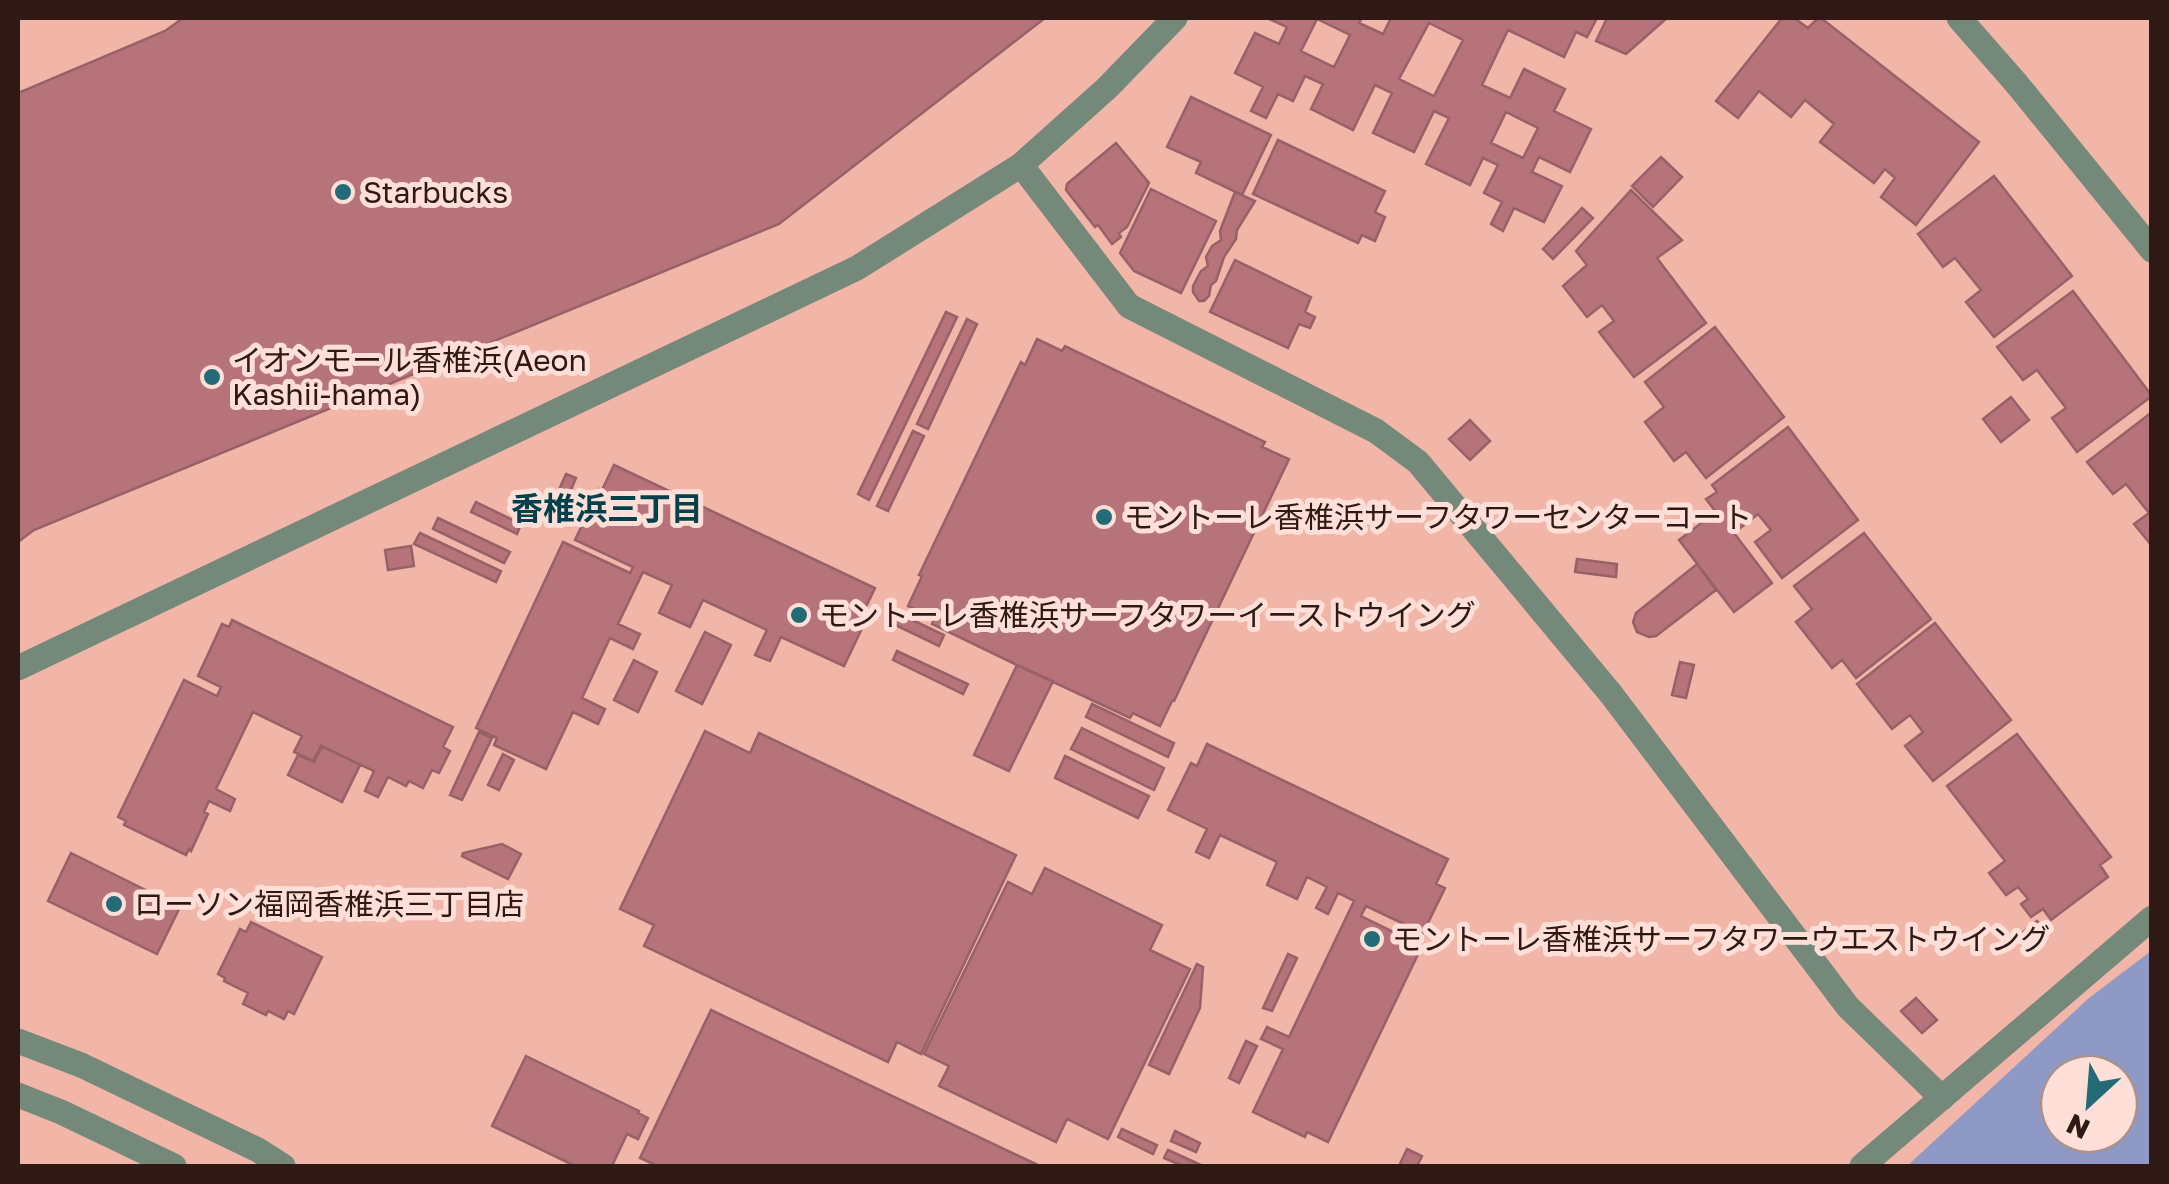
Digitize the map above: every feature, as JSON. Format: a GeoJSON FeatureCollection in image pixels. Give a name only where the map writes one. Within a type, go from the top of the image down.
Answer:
{"type":"FeatureCollection","features":[{"type":"Feature","properties":{"kind":"street"},"geometry":{"type":"LineString","coordinates":[[18,668],[857,268],[1021,165],[1108,88],[1174,18]]}},
{"type":"Feature","properties":{"kind":"street"},"geometry":{"type":"LineString","coordinates":[[1959,18],[2152,250]]}},
{"type":"Feature","properties":{"kind":"street"},"geometry":{"type":"LineString","coordinates":[[1021,165],[1130,306],[1376,431],[1418,462],[1611,694],[1848,1007],[1942,1098]]}},
{"type":"Feature","properties":{"kind":"street"},"geometry":{"type":"LineString","coordinates":[[1862,1166],[2152,918]]}},
{"type":"Feature","properties":{"kind":"street"},"geometry":{"type":"LineString","coordinates":[[18,1041],[82,1065],[258,1150],[283,1166]]}},
{"type":"Feature","properties":{"kind":"street"},"geometry":{"type":"LineString","coordinates":[[18,1095],[174,1166]]}},
{"type":"Feature","properties":{"kind":"shaded area"},"geometry":{"type":"Polygon","coordinates":[[[2151,951],[2151,1166],[1907,1166],[2089,998],[2151,951]]]}},
{"type":"Feature","properties":{"kind":"building","name":"イオンモール香椎浜(Aeon Kashii-hama)"},"geometry":{"type":"Polygon","coordinates":[[[183,18],[1045,18],[779,224],[34,530],[18,542],[18,93],[165,31],[183,18]]]}},
{"type":"Feature","properties":{"kind":"building"},"geometry":{"type":"Polygon","coordinates":[[[1267,18],[1362,18],[1359,23],[1383,34],[1391,18],[1597,18],[1587,37],[1576,32],[1564,57],[1508,30],[1482,85],[1510,98],[1524,69],[1565,89],[1554,111],[1591,129],[1570,172],[1539,157],[1532,172],[1562,186],[1544,222],[1514,208],[1503,231],[1491,224],[1502,202],[1484,193],[1498,165],[1483,158],[1470,185],[1426,164],[1449,118],[1434,111],[1414,152],[1373,133],[1392,93],[1375,85],[1353,130],[1311,109],[1323,84],[1305,76],[1293,101],[1278,94],[1266,118],[1251,111],[1263,87],[1235,73],[1255,33],[1279,44],[1287,27],[1267,18]],[[1317,19],[1301,51],[1334,67],[1350,35],[1317,19]],[[1429,23],[1399,79],[1434,96],[1463,40],[1429,23]],[[1506,112],[1491,143],[1523,158],[1538,128],[1506,112]]]}},
{"type":"Feature","properties":{"kind":"building"},"geometry":{"type":"Polygon","coordinates":[[[1607,18],[1667,18],[1626,54],[1596,41],[1607,18]]]}},
{"type":"Feature","properties":{"kind":"building"},"geometry":{"type":"Polygon","coordinates":[[[1782,18],[1794,18],[1808,28],[1821,18],[1979,142],[1916,225],[1881,197],[1895,178],[1885,169],[1874,183],[1820,142],[1834,124],[1805,100],[1791,117],[1759,91],[1738,118],[1716,101],[1782,18]]]}},
{"type":"Feature","properties":{"kind":"building"},"geometry":{"type":"Polygon","coordinates":[[[1191,97],[1271,135],[1242,195],[1196,173],[1201,162],[1167,147],[1191,97]]]}},
{"type":"Feature","properties":{"kind":"building"},"geometry":{"type":"Polygon","coordinates":[[[1278,140],[1385,191],[1375,212],[1385,217],[1375,241],[1362,235],[1358,243],[1253,194],[1278,140]]]}},
{"type":"Feature","properties":{"kind":"building"},"geometry":{"type":"Polygon","coordinates":[[[1116,143],[1149,183],[1127,227],[1119,233],[1121,237],[1112,244],[1066,190],[1067,184],[1116,143]]]}},
{"type":"Feature","properties":{"kind":"building"},"geometry":{"type":"Polygon","coordinates":[[[1661,157],[1682,177],[1653,207],[1632,186],[1661,157]]]}},
{"type":"Feature","properties":{"kind":"building"},"geometry":{"type":"Polygon","coordinates":[[[1994,176],[2072,276],[1994,337],[1966,302],[1981,290],[1955,258],[1943,267],[1918,234],[1994,176]]]}},
{"type":"Feature","properties":{"kind":"building"},"geometry":{"type":"Polygon","coordinates":[[[1151,189],[1216,221],[1181,293],[1134,271],[1120,253],[1151,189]]]}},
{"type":"Feature","properties":{"kind":"building"},"geometry":{"type":"Polygon","coordinates":[[[1631,190],[1682,240],[1657,258],[1706,323],[1634,377],[1599,332],[1614,321],[1602,305],[1587,317],[1563,286],[1587,265],[1576,251],[1631,190]]]}},
{"type":"Feature","properties":{"kind":"building"},"geometry":{"type":"Polygon","coordinates":[[[1235,192],[1255,201],[1237,230],[1209,296],[1199,301],[1193,286],[1208,266],[1206,257],[1212,246],[1221,240],[1220,231],[1235,192]]]}},
{"type":"Feature","properties":{"kind":"building"},"geometry":{"type":"Polygon","coordinates":[[[1582,208],[1593,218],[1553,259],[1543,249],[1582,208]]]}},
{"type":"Feature","properties":{"kind":"building"},"geometry":{"type":"Polygon","coordinates":[[[1235,260],[1311,297],[1305,312],[1315,317],[1310,328],[1299,324],[1288,348],[1210,312],[1235,260]]]}},
{"type":"Feature","properties":{"kind":"building"},"geometry":{"type":"Polygon","coordinates":[[[2073,291],[2152,396],[2077,452],[2052,418],[2066,408],[2037,370],[2023,380],[1997,347],[2073,291]]]}},
{"type":"Feature","properties":{"kind":"building"},"geometry":{"type":"Polygon","coordinates":[[[946,312],[957,317],[869,500],[858,494],[946,312]]]}},
{"type":"Feature","properties":{"kind":"building"},"geometry":{"type":"Polygon","coordinates":[[[967,319],[977,324],[928,429],[917,424],[967,319]]]}},
{"type":"Feature","properties":{"kind":"building"},"geometry":{"type":"Polygon","coordinates":[[[1715,327],[1784,417],[1706,478],[1686,452],[1674,461],[1645,422],[1664,407],[1645,382],[1715,327]]]}},
{"type":"Feature","properties":{"kind":"building","name":"モントーレ香椎浜サーフタワーセンターコート"},"geometry":{"type":"Polygon","coordinates":[[[1037,339],[1062,351],[1065,346],[1265,442],[1262,447],[1289,459],[1160,726],[1133,713],[1130,718],[1017,665],[932,624],[935,618],[908,606],[922,576],[919,575],[1021,362],[1025,365],[1037,339]]]}},
{"type":"Feature","properties":{"kind":"building"},"geometry":{"type":"Polygon","coordinates":[[[2011,397],[2029,420],[2001,442],[1983,419],[2011,397]]]}},
{"type":"Feature","properties":{"kind":"building"},"geometry":{"type":"Polygon","coordinates":[[[2152,412],[2152,546],[2134,524],[2149,513],[2126,484],[2113,494],[2087,462],[2152,412]]]}},
{"type":"Feature","properties":{"kind":"building"},"geometry":{"type":"Polygon","coordinates":[[[1470,420],[1490,441],[1470,460],[1449,439],[1470,420]]]}},
{"type":"Feature","properties":{"kind":"building"},"geometry":{"type":"Polygon","coordinates":[[[1788,427],[1858,520],[1782,578],[1755,542],[1771,530],[1758,514],[1734,533],[1772,583],[1734,612],[1679,540],[1716,512],[1706,499],[1717,492],[1712,485],[1788,427]]]}},
{"type":"Feature","properties":{"kind":"building"},"geometry":{"type":"Polygon","coordinates":[[[913,431],[924,436],[888,511],[877,506],[913,431]]]}},
{"type":"Feature","properties":{"kind":"building","name":"モントーレ香椎浜サーフタワーイーストウイング"},"geometry":{"type":"Polygon","coordinates":[[[614,465],[875,588],[861,617],[866,620],[844,666],[781,637],[770,661],[755,655],[767,630],[703,600],[690,627],[659,613],[672,585],[643,572],[618,624],[640,634],[633,649],[610,638],[582,698],[605,709],[598,724],[573,712],[546,769],[494,745],[497,738],[476,728],[563,542],[630,573],[633,567],[575,540],[614,465]]]}},
{"type":"Feature","properties":{"kind":"building"},"geometry":{"type":"Polygon","coordinates":[[[566,474],[576,478],[559,518],[548,514],[566,474]]]}},
{"type":"Feature","properties":{"kind":"building"},"geometry":{"type":"Polygon","coordinates":[[[476,502],[521,524],[517,534],[471,512],[476,502]]]}},
{"type":"Feature","properties":{"kind":"building"},"geometry":{"type":"Polygon","coordinates":[[[438,518],[510,552],[504,563],[433,529],[438,518]]]}},
{"type":"Feature","properties":{"kind":"building"},"geometry":{"type":"Polygon","coordinates":[[[420,533],[501,571],[496,582],[414,544],[420,533]]]}},
{"type":"Feature","properties":{"kind":"building"},"geometry":{"type":"Polygon","coordinates":[[[1864,533],[1931,619],[1856,678],[1842,660],[1832,668],[1796,622],[1812,609],[1794,586],[1864,533]]]}},
{"type":"Feature","properties":{"kind":"building"},"geometry":{"type":"Polygon","coordinates":[[[411,546],[414,566],[388,570],[385,550],[411,546]]]}},
{"type":"Feature","properties":{"kind":"building"},"geometry":{"type":"Polygon","coordinates":[[[1577,559],[1617,564],[1616,577],[1575,572],[1577,559]]]}},
{"type":"Feature","properties":{"kind":"building"},"geometry":{"type":"Polygon","coordinates":[[[1697,564],[1716,590],[1656,636],[1637,632],[1633,622],[1636,613],[1697,564]]]}},
{"type":"Feature","properties":{"kind":"building"},"geometry":{"type":"Polygon","coordinates":[[[898,613],[944,635],[939,646],[893,624],[898,613]]]}},
{"type":"Feature","properties":{"kind":"building"},"geometry":{"type":"Polygon","coordinates":[[[232,620],[453,727],[443,747],[450,751],[439,773],[432,770],[423,788],[409,781],[406,786],[388,777],[378,797],[365,791],[374,771],[321,746],[313,761],[294,752],[302,736],[253,712],[216,789],[235,799],[230,811],[209,801],[204,812],[208,814],[191,851],[186,855],[124,825],[126,821],[118,817],[184,680],[217,696],[221,687],[198,676],[222,624],[229,627],[232,620]]]}},
{"type":"Feature","properties":{"kind":"building"},"geometry":{"type":"Polygon","coordinates":[[[1935,623],[2011,720],[1933,781],[1905,746],[1923,732],[1910,715],[1892,729],[1857,684],[1935,623]]]}},
{"type":"Feature","properties":{"kind":"building"},"geometry":{"type":"Polygon","coordinates":[[[705,632],[731,645],[702,704],[676,691],[705,632]]]}},
{"type":"Feature","properties":{"kind":"building"},"geometry":{"type":"Polygon","coordinates":[[[897,651],[968,684],[963,694],[893,660],[897,651]]]}},
{"type":"Feature","properties":{"kind":"building"},"geometry":{"type":"Polygon","coordinates":[[[634,660],[657,672],[638,712],[614,700],[634,660]]]}},
{"type":"Feature","properties":{"kind":"building"},"geometry":{"type":"Polygon","coordinates":[[[1680,662],[1694,665],[1686,698],[1672,695],[1680,662]]]}},
{"type":"Feature","properties":{"kind":"building"},"geometry":{"type":"Polygon","coordinates":[[[1017,665],[1053,681],[1009,771],[974,755],[1017,665]]]}},
{"type":"Feature","properties":{"kind":"building"},"geometry":{"type":"Polygon","coordinates":[[[1092,704],[1174,743],[1168,757],[1086,717],[1092,704]]]}},
{"type":"Feature","properties":{"kind":"building"},"geometry":{"type":"Polygon","coordinates":[[[1082,728],[1164,768],[1154,790],[1071,749],[1082,728]]]}},
{"type":"Feature","properties":{"kind":"building"},"geometry":{"type":"Polygon","coordinates":[[[705,731],[750,753],[759,733],[1016,855],[921,1054],[897,1042],[888,1062],[644,946],[654,925],[620,909],[705,731]]]}},
{"type":"Feature","properties":{"kind":"building"},"geometry":{"type":"Polygon","coordinates":[[[479,732],[492,738],[462,800],[450,795],[479,732]]]}},
{"type":"Feature","properties":{"kind":"building"},"geometry":{"type":"Polygon","coordinates":[[[2017,734],[2111,857],[2100,865],[2108,877],[2051,920],[2043,909],[2031,917],[2021,904],[2028,899],[2018,887],[2006,895],[1989,873],[2005,861],[1947,786],[2017,734]]]}},
{"type":"Feature","properties":{"kind":"building","name":"モントーレ香椎浜サーフタワーウエストウイング"},"geometry":{"type":"Polygon","coordinates":[[[1207,744],[1448,859],[1436,884],[1445,888],[1423,933],[1366,906],[1361,916],[1422,946],[1328,1142],[1307,1132],[1305,1137],[1253,1112],[1283,1049],[1261,1039],[1267,1027],[1289,1037],[1354,901],[1338,893],[1328,914],[1316,908],[1327,887],[1307,877],[1297,899],[1267,885],[1277,862],[1220,835],[1209,858],[1196,852],[1207,829],[1168,810],[1191,763],[1197,766],[1207,744]]]}},
{"type":"Feature","properties":{"kind":"building"},"geometry":{"type":"Polygon","coordinates":[[[322,746],[360,765],[342,802],[288,775],[298,755],[314,762],[322,746]]]}},
{"type":"Feature","properties":{"kind":"building"},"geometry":{"type":"Polygon","coordinates":[[[503,754],[514,760],[499,790],[488,785],[503,754]]]}},
{"type":"Feature","properties":{"kind":"building"},"geometry":{"type":"Polygon","coordinates":[[[1065,756],[1149,796],[1138,818],[1055,778],[1065,756]]]}},
{"type":"Feature","properties":{"kind":"building"},"geometry":{"type":"Polygon","coordinates":[[[502,844],[521,854],[508,879],[462,856],[463,853],[502,844]]]}},
{"type":"Feature","properties":{"kind":"building","name":"ローソン福岡香椎浜三丁目店"},"geometry":{"type":"Polygon","coordinates":[[[71,853],[180,907],[157,954],[48,901],[71,853]]]}},
{"type":"Feature","properties":{"kind":"building"},"geometry":{"type":"Polygon","coordinates":[[[1045,868],[1162,925],[1150,950],[1190,969],[1108,1139],[1067,1119],[1056,1142],[939,1086],[949,1066],[924,1054],[1008,882],[1032,894],[1045,868]]]}},
{"type":"Feature","properties":{"kind":"building"},"geometry":{"type":"Polygon","coordinates":[[[2037,921],[2047,932],[2031,946],[2021,934],[2037,921]]]}},
{"type":"Feature","properties":{"kind":"building"},"geometry":{"type":"Polygon","coordinates":[[[251,922],[322,957],[294,1014],[288,1011],[284,1019],[243,1004],[248,993],[218,974],[240,929],[246,932],[251,922]]]}},
{"type":"Feature","properties":{"kind":"building"},"geometry":{"type":"Polygon","coordinates":[[[1288,954],[1297,958],[1272,1011],[1263,1008],[1288,954]]]}},
{"type":"Feature","properties":{"kind":"building"},"geometry":{"type":"Polygon","coordinates":[[[1197,964],[1203,967],[1200,1008],[1169,1074],[1149,1065],[1197,964]]]}},
{"type":"Feature","properties":{"kind":"building"},"geometry":{"type":"Polygon","coordinates":[[[1916,998],[1937,1020],[1922,1033],[1901,1011],[1916,998]]]}},
{"type":"Feature","properties":{"kind":"building"},"geometry":{"type":"Polygon","coordinates":[[[711,1010],[1040,1166],[657,1166],[640,1158],[711,1010]]]}},
{"type":"Feature","properties":{"kind":"building"},"geometry":{"type":"Polygon","coordinates":[[[1246,1041],[1257,1046],[1239,1083],[1229,1078],[1246,1041]]]}},
{"type":"Feature","properties":{"kind":"building"},"geometry":{"type":"Polygon","coordinates":[[[526,1056],[648,1118],[638,1139],[627,1134],[612,1166],[575,1166],[492,1126],[526,1056]]]}},
{"type":"Feature","properties":{"kind":"building"},"geometry":{"type":"Polygon","coordinates":[[[1122,1129],[1157,1145],[1153,1154],[1118,1137],[1122,1129]]]}},
{"type":"Feature","properties":{"kind":"building"},"geometry":{"type":"Polygon","coordinates":[[[1175,1131],[1200,1143],[1196,1152],[1171,1141],[1175,1131]]]}},
{"type":"Feature","properties":{"kind":"building"},"geometry":{"type":"Polygon","coordinates":[[[1407,1149],[1422,1156],[1417,1166],[1399,1166],[1407,1149]]]}},
{"type":"Feature","properties":{"kind":"building"},"geometry":{"type":"Polygon","coordinates":[[[1168,1150],[1203,1166],[1183,1166],[1164,1158],[1168,1150]]]}},
{"type":"Feature","properties":{"kind":"place","name":"Starbucks"},"geometry":{"type":"Point","coordinates":[343,192]}},
{"type":"Feature","properties":{"kind":"place","name":"イオンモール香椎浜(Aeon Kashii-hama)"},"geometry":{"type":"Point","coordinates":[212,377]}},
{"type":"Feature","properties":{"kind":"place","name":"モントーレ香椎浜サーフタワーセンターコート"},"geometry":{"type":"Point","coordinates":[1104,517]}},
{"type":"Feature","properties":{"kind":"place","name":"モントーレ香椎浜サーフタワーイーストウイング"},"geometry":{"type":"Point","coordinates":[799,615]}},
{"type":"Feature","properties":{"kind":"place","name":"ローソン福岡香椎浜三丁目店"},"geometry":{"type":"Point","coordinates":[114,904]}},
{"type":"Feature","properties":{"kind":"place","name":"モントーレ香椎浜サーフタワーウエストウイング"},"geometry":{"type":"Point","coordinates":[1372,939]}},
{"type":"Feature","properties":{"kind":"district","name":"香椎浜三丁目"},"geometry":{"type":"Point","coordinates":[607,508]}}]}
